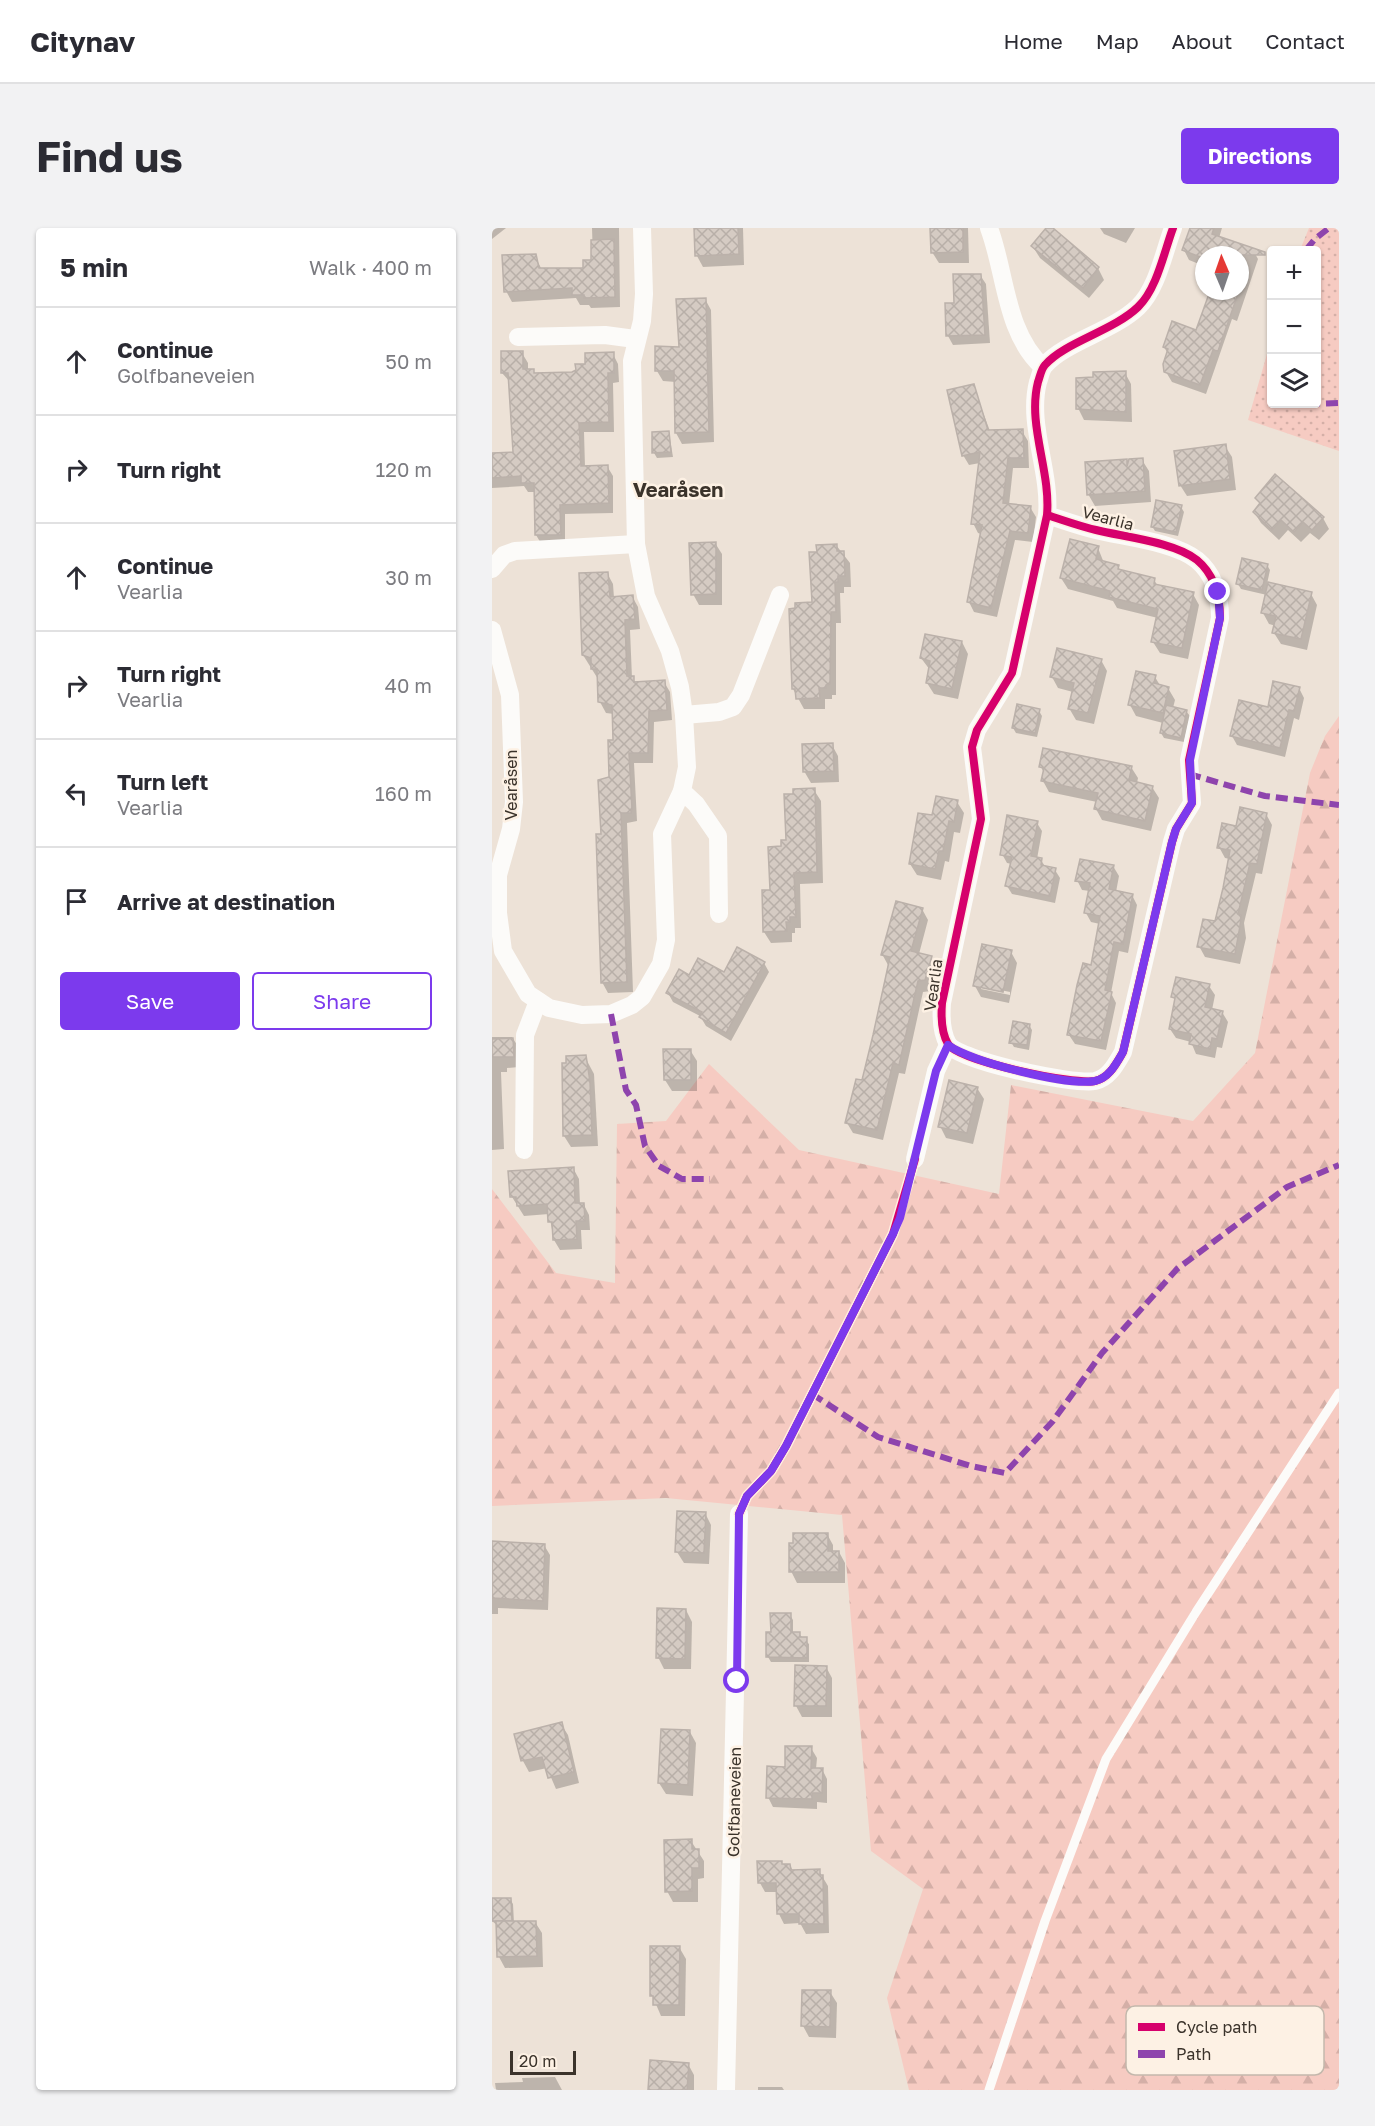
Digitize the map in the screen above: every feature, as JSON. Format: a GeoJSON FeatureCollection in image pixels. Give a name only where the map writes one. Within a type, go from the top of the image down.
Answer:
{"type":"FeatureCollection","features":[{"type":"Feature","properties":{"kind":"street","name":"Vearåsen"},"geometry":{"type":"LineString","coordinates":[[492,630],[498,669],[510,695],[514,802],[511,829],[498,875],[498,913],[506,960],[528,994],[549,1008],[566,1013],[610,1014],[632,1005],[651,986],[661,964],[666,940],[662,834],[682,791],[687,767],[684,715],[670,651],[646,596],[636,544],[632,361],[635,339],[642,321],[644,294],[642,228]]}},
{"type":"Feature","properties":{"kind":"street"},"geometry":{"type":"LineString","coordinates":[[989,228],[1016,327],[1025,346],[1043,367],[1057,355],[1113,326],[1140,306],[1151,287],[1173,228]]}},
{"type":"Feature","properties":{"kind":"street"},"geometry":{"type":"LineString","coordinates":[[518,337],[605,335],[635,339]]}},
{"type":"Feature","properties":{"kind":"street","name":"Vearlia"},"geometry":{"type":"LineString","coordinates":[[1043,367],[1036,398],[1049,496],[1047,515],[1012,673],[976,730],[972,747],[981,819],[940,1017],[948,1045],[957,1052],[1023,1072],[1080,1081],[1096,1081],[1107,1075],[1123,1052],[1172,842],[1176,829],[1192,803],[1190,760],[1220,618],[1218,592],[1211,575],[1197,560],[1179,550],[1092,529],[1047,515]]}},
{"type":"Feature","properties":{"kind":"street"},"geometry":{"type":"LineString","coordinates":[[492,569],[504,555],[515,551],[636,544]]}},
{"type":"Feature","properties":{"kind":"street"},"geometry":{"type":"LineString","coordinates":[[684,715],[719,712],[733,707],[741,695],[780,595]]}},
{"type":"Feature","properties":{"kind":"street"},"geometry":{"type":"LineString","coordinates":[[682,791],[696,804],[718,836],[720,914]]}},
{"type":"Feature","properties":{"kind":"street"},"geometry":{"type":"LineString","coordinates":[[524,1150],[525,1035],[538,1001]]}},
{"type":"Feature","properties":{"kind":"street"},"geometry":{"type":"LineString","coordinates":[[915,1159],[936,1071],[948,1045]]}},
{"type":"Feature","properties":{"kind":"street","name":"Golfbaneveien"},"geometry":{"type":"LineString","coordinates":[[726,2090],[739,1514]]}},
{"type":"Feature","properties":{"kind":"lane"},"geometry":{"type":"LineString","coordinates":[[989,2090],[1045,1921],[1106,1760],[1196,1612],[1339,1393]]}},
{"type":"Feature","properties":{"kind":"green space"},"geometry":{"type":"Polygon","coordinates":[[[1309,228],[1339,228],[1339,451],[1248,420],[1267,354],[1267,408],[1321,408],[1321,246],[1302,246],[1309,228]]]}},
{"type":"Feature","properties":{"kind":"green space"},"geometry":{"type":"Polygon","coordinates":[[[1339,716],[1339,2090],[909,2090],[887,1998],[923,1889],[871,1851],[842,1515],[666,1498],[492,1506],[492,1189],[556,1273],[615,1283],[617,1124],[666,1121],[709,1064],[799,1150],[999,1194],[1011,1085],[1193,1121],[1255,1053],[1310,773],[1325,736],[1339,716]]]}},
{"type":"Feature","properties":{"kind":"building"},"geometry":{"type":"Polygon","coordinates":[[[694,228],[738,228],[739,254],[695,256],[694,228]]]}},
{"type":"Feature","properties":{"kind":"building"},"geometry":{"type":"Polygon","coordinates":[[[930,228],[963,228],[963,252],[931,253],[930,228]]]}},
{"type":"Feature","properties":{"kind":"building"},"geometry":{"type":"Polygon","coordinates":[[[1046,228],[1053,228],[1099,267],[1083,288],[1031,246],[1046,228]]]}},
{"type":"Feature","properties":{"kind":"building"},"geometry":{"type":"Polygon","coordinates":[[[1190,228],[1214,228],[1212,234],[1247,246],[1195,246],[1195,255],[1182,250],[1190,228]]]}},
{"type":"Feature","properties":{"kind":"building"},"geometry":{"type":"Polygon","coordinates":[[[614,239],[615,297],[584,298],[584,295],[572,295],[572,288],[504,292],[502,255],[536,254],[539,268],[583,268],[583,260],[591,260],[591,240],[614,239]]]}},
{"type":"Feature","properties":{"kind":"building"},"geometry":{"type":"Polygon","coordinates":[[[1249,247],[1265,252],[1265,255],[1249,255],[1249,247]]]}},
{"type":"Feature","properties":{"kind":"building"},"geometry":{"type":"Polygon","coordinates":[[[953,274],[981,274],[985,335],[946,336],[945,303],[954,303],[953,274]]]}},
{"type":"Feature","properties":{"kind":"building"},"geometry":{"type":"Polygon","coordinates":[[[706,298],[709,432],[675,433],[674,371],[655,371],[655,346],[679,347],[676,299],[706,298]]]}},
{"type":"Feature","properties":{"kind":"building"},"geometry":{"type":"Polygon","coordinates":[[[1207,300],[1236,300],[1218,351],[1213,350],[1200,385],[1164,372],[1163,364],[1168,349],[1163,347],[1172,321],[1196,330],[1207,300]]]}},
{"type":"Feature","properties":{"kind":"building"},"geometry":{"type":"Polygon","coordinates":[[[501,351],[523,351],[523,369],[534,369],[534,373],[572,372],[576,370],[575,364],[585,364],[585,353],[614,352],[614,373],[608,373],[609,422],[579,423],[581,466],[608,465],[609,503],[560,505],[561,535],[535,535],[534,483],[521,483],[521,476],[492,478],[492,453],[513,452],[508,373],[501,373],[501,351]]]}},
{"type":"Feature","properties":{"kind":"building"},"geometry":{"type":"Polygon","coordinates":[[[1126,371],[1126,412],[1076,409],[1076,378],[1093,377],[1093,372],[1126,371]]]}},
{"type":"Feature","properties":{"kind":"building"},"geometry":{"type":"Polygon","coordinates":[[[974,384],[988,430],[1023,429],[1024,458],[1008,458],[1003,503],[1031,506],[1028,533],[1010,531],[991,608],[967,602],[982,525],[971,524],[980,452],[962,456],[947,390],[974,384]]]}},
{"type":"Feature","properties":{"kind":"building"},"geometry":{"type":"Polygon","coordinates":[[[669,431],[671,452],[652,453],[652,432],[669,431]]]}},
{"type":"Feature","properties":{"kind":"building"},"geometry":{"type":"Polygon","coordinates":[[[1226,444],[1230,479],[1179,486],[1174,451],[1226,444]]]}},
{"type":"Feature","properties":{"kind":"building"},"geometry":{"type":"Polygon","coordinates":[[[1143,458],[1145,491],[1087,495],[1085,462],[1127,459],[1127,466],[1129,459],[1143,458]]]}},
{"type":"Feature","properties":{"kind":"building"},"geometry":{"type":"Polygon","coordinates":[[[1275,474],[1324,517],[1312,530],[1303,522],[1294,532],[1281,520],[1272,530],[1253,512],[1260,503],[1255,498],[1275,474]]]}},
{"type":"Feature","properties":{"kind":"building"},"geometry":{"type":"Polygon","coordinates":[[[1156,500],[1182,505],[1176,532],[1151,527],[1156,500]]]}},
{"type":"Feature","properties":{"kind":"building"},"geometry":{"type":"Polygon","coordinates":[[[1070,539],[1099,546],[1096,559],[1119,565],[1118,569],[1155,578],[1154,584],[1194,592],[1182,648],[1151,642],[1158,609],[1109,597],[1110,591],[1060,578],[1070,539]]]}},
{"type":"Feature","properties":{"kind":"building"},"geometry":{"type":"Polygon","coordinates":[[[716,542],[716,594],[691,595],[689,543],[716,542]]]}},
{"type":"Feature","properties":{"kind":"building"},"geometry":{"type":"Polygon","coordinates":[[[837,544],[837,551],[844,551],[845,576],[838,576],[838,582],[835,582],[836,612],[831,612],[830,684],[826,685],[826,688],[819,688],[820,698],[796,699],[795,689],[792,689],[789,609],[795,608],[795,603],[812,602],[809,552],[817,552],[816,545],[837,544]]]}},
{"type":"Feature","properties":{"kind":"building"},"geometry":{"type":"Polygon","coordinates":[[[1242,558],[1268,564],[1262,590],[1236,584],[1242,558]]]}},
{"type":"Feature","properties":{"kind":"building"},"geometry":{"type":"Polygon","coordinates":[[[608,572],[610,597],[633,595],[635,619],[625,620],[627,676],[634,676],[634,682],[665,680],[667,710],[649,711],[648,753],[629,753],[632,809],[631,813],[621,813],[627,982],[601,983],[596,834],[601,834],[598,780],[609,777],[608,740],[613,740],[612,705],[598,702],[597,669],[591,669],[591,658],[582,655],[579,573],[608,572]]]}},
{"type":"Feature","properties":{"kind":"building"},"geometry":{"type":"Polygon","coordinates":[[[1268,582],[1312,592],[1301,639],[1272,633],[1276,616],[1261,613],[1268,582]]]}},
{"type":"Feature","properties":{"kind":"building"},"geometry":{"type":"Polygon","coordinates":[[[925,634],[962,641],[952,689],[926,683],[930,661],[920,658],[925,634]]]}},
{"type":"Feature","properties":{"kind":"building"},"geometry":{"type":"Polygon","coordinates":[[[1057,648],[1102,659],[1088,713],[1068,709],[1074,683],[1050,677],[1057,648]]]}},
{"type":"Feature","properties":{"kind":"building"},"geometry":{"type":"Polygon","coordinates":[[[1136,671],[1156,675],[1154,683],[1169,687],[1163,713],[1128,705],[1136,671]]]}},
{"type":"Feature","properties":{"kind":"building"},"geometry":{"type":"Polygon","coordinates":[[[1273,681],[1300,687],[1294,711],[1289,710],[1280,748],[1230,736],[1239,700],[1268,707],[1273,681]]]}},
{"type":"Feature","properties":{"kind":"building"},"geometry":{"type":"Polygon","coordinates":[[[1017,704],[1040,709],[1035,733],[1012,728],[1017,704]]]}},
{"type":"Feature","properties":{"kind":"building"},"geometry":{"type":"Polygon","coordinates":[[[1166,705],[1187,710],[1181,738],[1160,733],[1166,705]]]}},
{"type":"Feature","properties":{"kind":"building"},"geometry":{"type":"Polygon","coordinates":[[[833,743],[834,771],[803,772],[802,744],[833,743]]]}},
{"type":"Feature","properties":{"kind":"building"},"geometry":{"type":"Polygon","coordinates":[[[1043,748],[1132,766],[1129,780],[1153,786],[1145,821],[1094,809],[1098,793],[1041,781],[1044,768],[1039,767],[1043,748]]]}},
{"type":"Feature","properties":{"kind":"building"},"geometry":{"type":"Polygon","coordinates":[[[815,788],[817,872],[794,873],[796,917],[790,917],[790,922],[786,922],[787,931],[763,932],[762,890],[770,890],[768,847],[781,846],[781,840],[786,840],[784,794],[793,794],[793,789],[815,788]]]}},
{"type":"Feature","properties":{"kind":"building"},"geometry":{"type":"Polygon","coordinates":[[[936,796],[958,800],[954,822],[949,821],[943,851],[939,851],[935,869],[909,864],[918,813],[932,815],[936,796]]]}},
{"type":"Feature","properties":{"kind":"building"},"geometry":{"type":"Polygon","coordinates":[[[1240,807],[1267,813],[1257,864],[1250,863],[1238,914],[1241,915],[1235,954],[1197,947],[1203,919],[1215,921],[1223,888],[1230,850],[1217,848],[1222,823],[1236,826],[1240,807]]]}},
{"type":"Feature","properties":{"kind":"building"},"geometry":{"type":"Polygon","coordinates":[[[1007,815],[1038,821],[1031,856],[1042,858],[1041,865],[1056,868],[1050,896],[1005,886],[1012,857],[1000,855],[1007,815]]]}},
{"type":"Feature","properties":{"kind":"building"},"geometry":{"type":"Polygon","coordinates":[[[1080,859],[1114,865],[1109,889],[1133,894],[1123,944],[1114,942],[1105,990],[1112,992],[1101,1041],[1067,1035],[1083,963],[1091,965],[1100,916],[1084,913],[1090,883],[1075,881],[1080,859]]]}},
{"type":"Feature","properties":{"kind":"building"},"geometry":{"type":"Polygon","coordinates":[[[896,901],[923,908],[911,951],[932,956],[925,980],[918,981],[899,1065],[893,1063],[877,1130],[845,1123],[856,1079],[862,1080],[873,1035],[890,957],[881,955],[896,901]]]}},
{"type":"Feature","properties":{"kind":"building"},"geometry":{"type":"Polygon","coordinates":[[[982,944],[1012,950],[1003,992],[973,986],[982,944]]]}},
{"type":"Feature","properties":{"kind":"building"},"geometry":{"type":"Polygon","coordinates":[[[737,947],[765,962],[726,1033],[699,1017],[702,1012],[666,993],[679,969],[689,975],[698,958],[724,972],[737,947]]]}},
{"type":"Feature","properties":{"kind":"building"},"geometry":{"type":"Polygon","coordinates":[[[1176,977],[1210,984],[1205,1007],[1223,1011],[1217,1039],[1212,1038],[1210,1049],[1189,1044],[1191,1034],[1169,1029],[1175,998],[1171,997],[1176,977]]]}},
{"type":"Feature","properties":{"kind":"building"},"geometry":{"type":"Polygon","coordinates":[[[1013,1021],[1030,1024],[1027,1045],[1009,1043],[1013,1021]]]}},
{"type":"Feature","properties":{"kind":"building"},"geometry":{"type":"Polygon","coordinates":[[[513,1038],[514,1057],[492,1057],[492,1039],[513,1038]]]}},
{"type":"Feature","properties":{"kind":"building"},"geometry":{"type":"Polygon","coordinates":[[[663,1049],[691,1049],[691,1080],[664,1080],[663,1049]]]}},
{"type":"Feature","properties":{"kind":"building"},"geometry":{"type":"Polygon","coordinates":[[[586,1055],[590,1082],[592,1135],[563,1136],[562,1063],[566,1063],[566,1056],[586,1055]]]}},
{"type":"Feature","properties":{"kind":"building"},"geometry":{"type":"Polygon","coordinates":[[[949,1080],[978,1087],[967,1133],[938,1127],[949,1080]]]}},
{"type":"Feature","properties":{"kind":"building"},"geometry":{"type":"Polygon","coordinates":[[[574,1167],[575,1203],[584,1203],[585,1221],[576,1221],[577,1239],[553,1240],[552,1222],[548,1222],[547,1204],[517,1206],[516,1197],[510,1197],[508,1171],[574,1167]]]}},
{"type":"Feature","properties":{"kind":"building"},"geometry":{"type":"Polygon","coordinates":[[[677,1511],[706,1512],[704,1553],[675,1552],[677,1511]]]}},
{"type":"Feature","properties":{"kind":"building"},"geometry":{"type":"Polygon","coordinates":[[[793,1533],[828,1533],[828,1551],[839,1551],[839,1572],[789,1572],[789,1543],[793,1543],[793,1533]]]}},
{"type":"Feature","properties":{"kind":"building"},"geometry":{"type":"Polygon","coordinates":[[[492,1541],[545,1544],[543,1601],[492,1598],[492,1541]]]}},
{"type":"Feature","properties":{"kind":"building"},"geometry":{"type":"Polygon","coordinates":[[[657,1608],[686,1609],[685,1659],[656,1658],[657,1608]]]}},
{"type":"Feature","properties":{"kind":"building"},"geometry":{"type":"Polygon","coordinates":[[[770,1613],[791,1613],[791,1632],[800,1632],[800,1637],[807,1637],[807,1658],[766,1657],[766,1632],[771,1632],[770,1613]]]}},
{"type":"Feature","properties":{"kind":"building"},"geometry":{"type":"Polygon","coordinates":[[[795,1665],[827,1666],[826,1706],[794,1706],[795,1665]]]}},
{"type":"Feature","properties":{"kind":"building"},"geometry":{"type":"Polygon","coordinates":[[[562,1722],[574,1772],[548,1778],[542,1757],[521,1761],[514,1734],[562,1722]]]}},
{"type":"Feature","properties":{"kind":"building"},"geometry":{"type":"Polygon","coordinates":[[[661,1729],[690,1730],[688,1785],[658,1783],[661,1729]]]}},
{"type":"Feature","properties":{"kind":"building"},"geometry":{"type":"Polygon","coordinates":[[[785,1746],[812,1746],[811,1768],[823,1768],[822,1793],[812,1793],[812,1799],[766,1798],[767,1766],[785,1767],[785,1746]]]}},
{"type":"Feature","properties":{"kind":"building"},"geometry":{"type":"Polygon","coordinates":[[[692,1839],[692,1849],[699,1849],[699,1868],[692,1868],[692,1891],[665,1892],[664,1840],[692,1839]]]}},
{"type":"Feature","properties":{"kind":"building"},"geometry":{"type":"Polygon","coordinates":[[[757,1861],[782,1861],[782,1864],[790,1864],[791,1870],[820,1869],[820,1875],[823,1875],[824,1924],[799,1924],[799,1914],[777,1914],[776,1883],[758,1883],[757,1861]]]}},
{"type":"Feature","properties":{"kind":"building"},"geometry":{"type":"Polygon","coordinates":[[[492,1898],[511,1898],[512,1921],[492,1921],[492,1898]]]}},
{"type":"Feature","properties":{"kind":"building"},"geometry":{"type":"Polygon","coordinates":[[[496,1921],[536,1921],[537,1956],[497,1957],[496,1921]]]}},
{"type":"Feature","properties":{"kind":"building"},"geometry":{"type":"Polygon","coordinates":[[[650,1946],[680,1946],[679,2005],[653,2005],[653,1996],[650,1996],[650,1946]]]}},
{"type":"Feature","properties":{"kind":"building"},"geometry":{"type":"Polygon","coordinates":[[[802,1990],[831,1990],[830,2027],[801,2026],[802,1990]]]}},
{"type":"Feature","properties":{"kind":"building"},"geometry":{"type":"Polygon","coordinates":[[[650,2060],[689,2063],[687,2090],[648,2090],[650,2060]]]}},
{"type":"Feature","properties":{"kind":"marked path"},"geometry":{"type":"LineString","coordinates":[[1309,246],[1329,228]]}},
{"type":"Feature","properties":{"kind":"marked path"},"geometry":{"type":"LineString","coordinates":[[1321,404],[1339,403]]}},
{"type":"Feature","properties":{"kind":"marked path"},"geometry":{"type":"LineString","coordinates":[[1189,774],[1265,796],[1339,805]]}},
{"type":"Feature","properties":{"kind":"marked path"},"geometry":{"type":"LineString","coordinates":[[611,1014],[626,1090],[636,1105],[645,1146],[659,1166],[682,1179],[710,1179]]}},
{"type":"Feature","properties":{"kind":"marked path"},"geometry":{"type":"LineString","coordinates":[[812,1394],[878,1437],[971,1466],[1005,1473],[1053,1421],[1102,1353],[1177,1269],[1287,1187],[1339,1165]]}},
{"type":"Feature","properties":{"kind":"cycle path"},"geometry":{"type":"LineString","coordinates":[[1047,515],[1090,528],[1163,544],[1187,554],[1197,560],[1208,572],[1215,586],[1220,610],[1189,760],[1192,803],[1176,829],[1172,842],[1123,1052],[1108,1074],[1095,1081],[1042,1076],[973,1058],[957,1051],[948,1044],[944,1034],[942,1003],[981,819],[972,747],[977,730],[1012,673],[1047,515],[1046,482],[1035,415],[1038,382],[1044,367],[1054,357],[1116,323],[1138,307],[1155,280],[1173,228]]}},
{"type":"Feature","properties":{"kind":"cycle path"},"geometry":{"type":"LineString","coordinates":[[739,1514],[747,1496],[771,1471],[786,1446],[893,1234],[915,1159]]}},
{"type":"Feature","properties":{"kind":"district","name":"Vearåsen"},"geometry":{"type":"Point","coordinates":[678,490]}},
{"type":"Feature","properties":{"kind":"route"},"geometry":{"type":"LineString","coordinates":[[737,1681],[737,1576],[739,1514],[742,1504],[771,1471],[786,1446],[893,1234],[900,1218],[936,1071],[943,1053],[948,1045],[957,1052],[1023,1072],[1080,1081],[1096,1081],[1107,1075],[1123,1052],[1172,842],[1176,829],[1192,803],[1190,760],[1201,697],[1220,618],[1218,592]]}}]}
